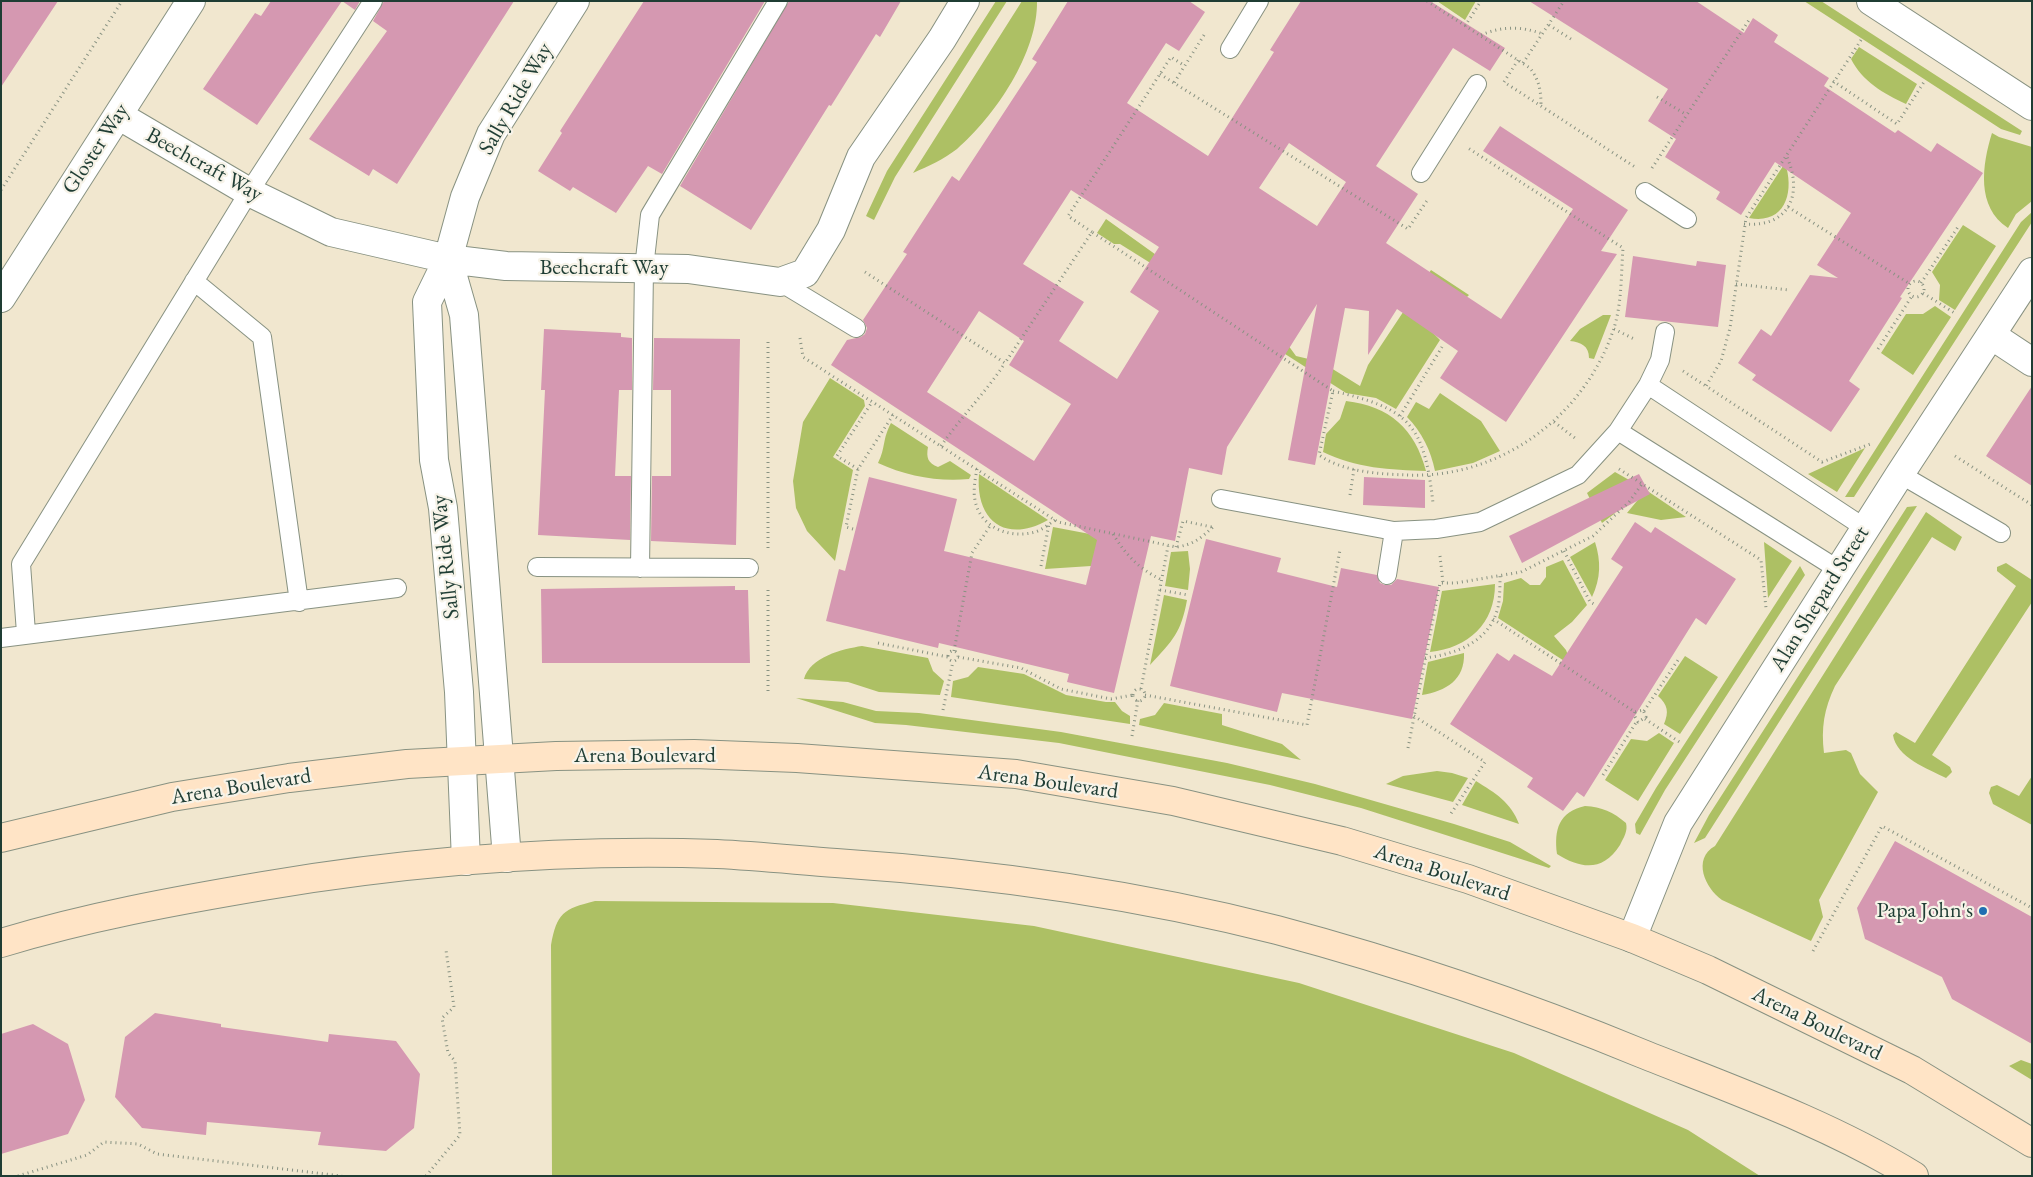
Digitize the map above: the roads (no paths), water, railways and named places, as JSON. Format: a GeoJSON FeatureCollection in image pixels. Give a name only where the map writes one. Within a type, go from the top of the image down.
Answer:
{"type":"FeatureCollection","features":[{"type":"Feature","properties":{"kind":"main road","name":"Arena Boulevard"},"geometry":{"type":"LineString","coordinates":[[1,838],[172,797],[290,778],[408,764],[556,756],[703,755],[796,758],[1016,774],[1173,801],[1342,841],[1468,879],[1632,938],[1708,970],[1912,1070],[2032,1143]]}},
{"type":"Feature","properties":{"kind":"main road"},"geometry":{"type":"LineString","coordinates":[[1,944],[91,918],[152,904],[300,880],[415,865],[562,854],[717,854],[913,868],[1018,880],[1181,908],[1278,930],[1401,967],[1569,1024],[1826,1128],[1879,1154],[1914,1176]]}},
{"type":"Feature","properties":{"kind":"street","name":"Gloster Way"},"geometry":{"type":"LineString","coordinates":[[1,298],[191,1]]}},
{"type":"Feature","properties":{"kind":"street","name":"Sally Ride Way"},"geometry":{"type":"LineString","coordinates":[[466,861],[459,692],[443,508],[434,460],[427,302],[448,259],[465,197],[491,134],[575,1]]}},
{"type":"Feature","properties":{"kind":"street","name":"Beechcraft Way"},"geometry":{"type":"LineString","coordinates":[[118,115],[250,192],[331,232],[448,259],[524,268],[688,269],[780,282],[805,273],[831,230],[861,157],[942,39],[965,1]]}},
{"type":"Feature","properties":{"kind":"street"},"geometry":{"type":"LineString","coordinates":[[1873,2],[2032,106]]}},
{"type":"Feature","properties":{"kind":"street","name":"Sally Ride Way"},"geometry":{"type":"LineString","coordinates":[[448,259],[464,315],[507,858]]}},
{"type":"Feature","properties":{"kind":"street","name":"Alan Shepard Street"},"geometry":{"type":"LineString","coordinates":[[1632,938],[1678,823],[1865,528],[2032,272]]}},
{"type":"Feature","properties":{"kind":"street"},"geometry":{"type":"LineString","coordinates":[[1990,336],[2032,362]]}},
{"type":"Feature","properties":{"kind":"lane"},"geometry":{"type":"LineString","coordinates":[[26,633],[21,564],[194,281],[373,1]]}},
{"type":"Feature","properties":{"kind":"lane"},"geometry":{"type":"LineString","coordinates":[[640,568],[644,268],[650,215],[778,1]]}},
{"type":"Feature","properties":{"kind":"lane"},"geometry":{"type":"LineString","coordinates":[[1230,49],[1259,1]]}},
{"type":"Feature","properties":{"kind":"lane"},"geometry":{"type":"LineString","coordinates":[[1421,173],[1477,84]]}},
{"type":"Feature","properties":{"kind":"lane"},"geometry":{"type":"LineString","coordinates":[[1646,184],[1687,219]]}},
{"type":"Feature","properties":{"kind":"lane"},"geometry":{"type":"LineString","coordinates":[[194,281],[262,337],[299,602]]}},
{"type":"Feature","properties":{"kind":"lane"},"geometry":{"type":"LineString","coordinates":[[780,282],[856,328]]}},
{"type":"Feature","properties":{"kind":"lane"},"geometry":{"type":"LineString","coordinates":[[1220,499],[1394,531],[1436,529],[1480,522],[1578,475],[1618,431],[1648,385],[1660,360],[1665,332]]}},
{"type":"Feature","properties":{"kind":"lane"},"geometry":{"type":"LineString","coordinates":[[1648,385],[1865,528]]}},
{"type":"Feature","properties":{"kind":"lane"},"geometry":{"type":"LineString","coordinates":[[1618,431],[1839,570]]}},
{"type":"Feature","properties":{"kind":"lane"},"geometry":{"type":"LineString","coordinates":[[1900,474],[2001,533]]}},
{"type":"Feature","properties":{"kind":"lane"},"geometry":{"type":"LineString","coordinates":[[1387,575],[1394,531]]}},
{"type":"Feature","properties":{"kind":"lane"},"geometry":{"type":"LineString","coordinates":[[537,567],[749,568]]}},
{"type":"Feature","properties":{"kind":"lane"},"geometry":{"type":"LineString","coordinates":[[1,638],[26,633],[299,602],[397,588]]}},
{"type":"Feature","properties":{"kind":"place","name":"Papa John's"},"geometry":{"type":"Point","coordinates":[1983,911]}}]}
